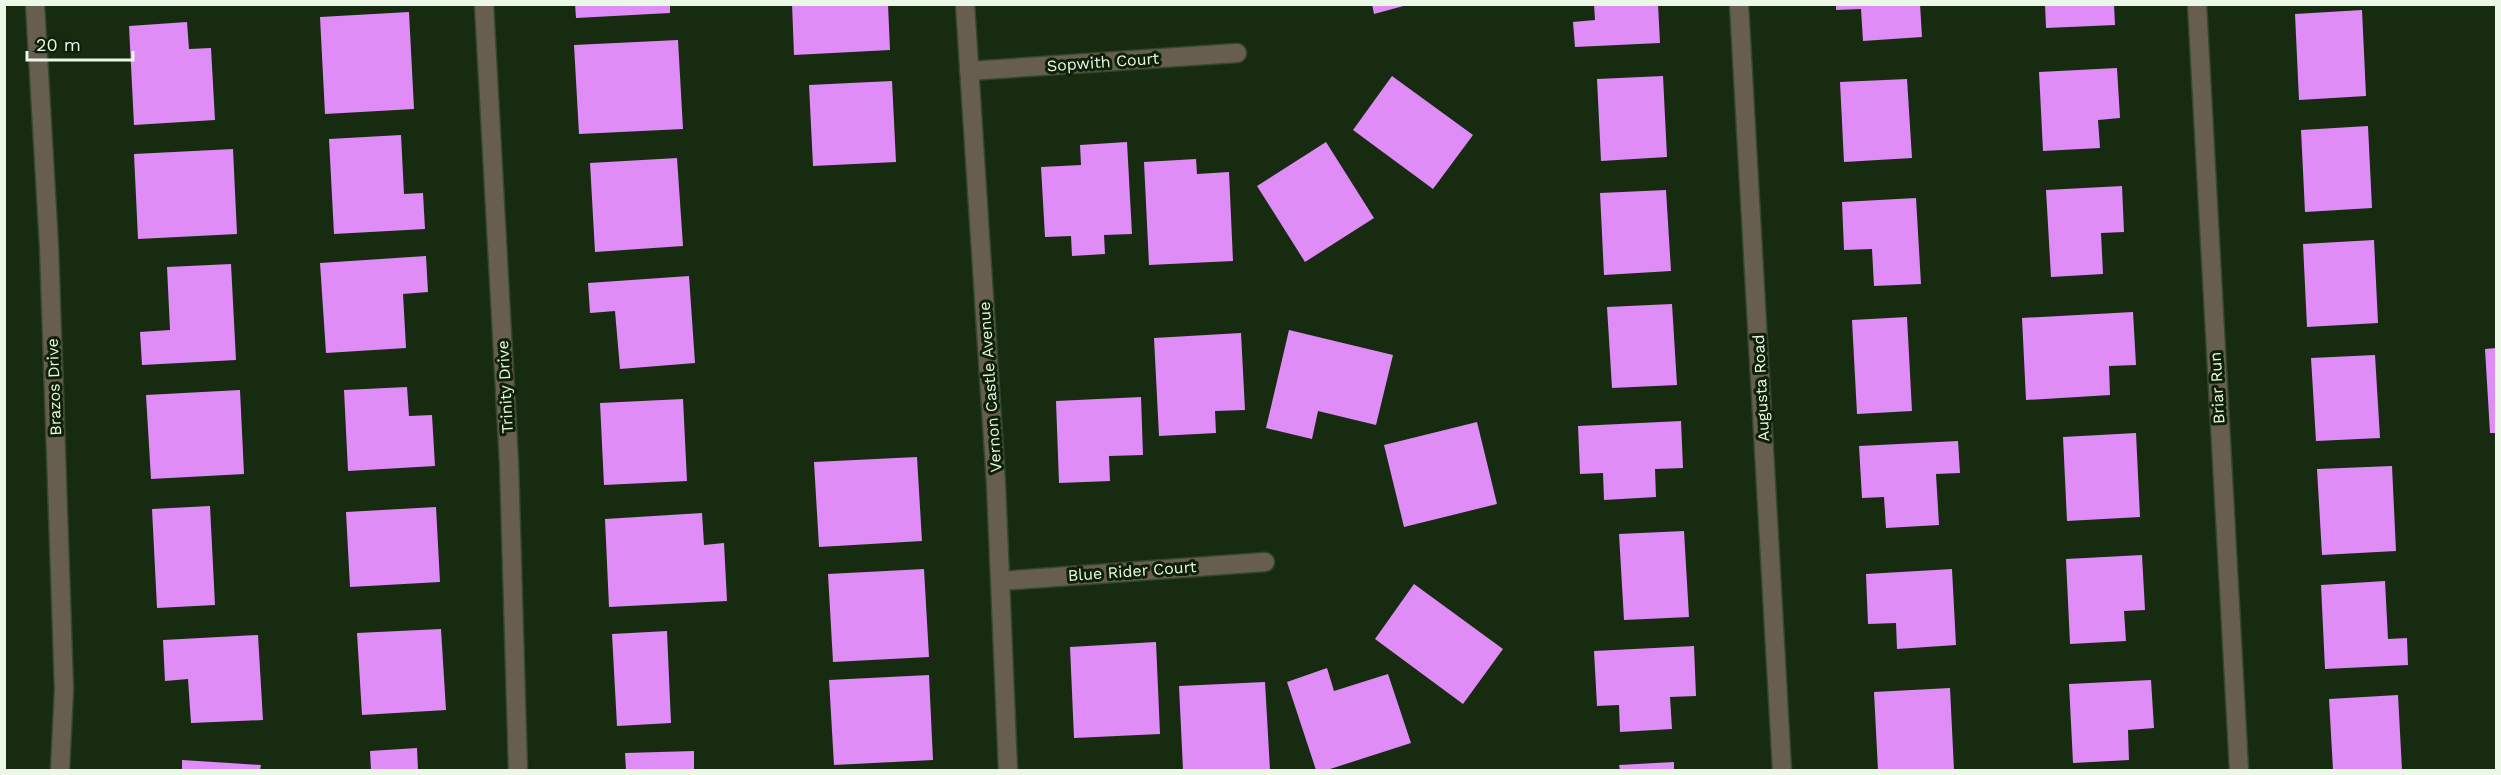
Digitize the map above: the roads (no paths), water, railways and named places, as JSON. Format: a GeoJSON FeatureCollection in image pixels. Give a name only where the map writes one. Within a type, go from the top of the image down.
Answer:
{"type":"FeatureCollection","features":[{"type":"Feature","properties":{"kind":"street","name":"Brazos Drive"},"geometry":{"type":"LineString","coordinates":[[35,4],[49,246],[64,689],[60,771]]}},
{"type":"Feature","properties":{"kind":"street","name":"Trinity Drive"},"geometry":{"type":"LineString","coordinates":[[484,4],[509,463],[518,771]]}},
{"type":"Feature","properties":{"kind":"street","name":"Vernon Castle Avenue"},"geometry":{"type":"LineString","coordinates":[[965,4],[996,483],[1008,771]]}},
{"type":"Feature","properties":{"kind":"street","name":"Augusta Road"},"geometry":{"type":"LineString","coordinates":[[1739,4],[1782,771]]}},
{"type":"Feature","properties":{"kind":"street","name":"Briar Run"},"geometry":{"type":"LineString","coordinates":[[2197,4],[2239,771]]}},
{"type":"Feature","properties":{"kind":"street","name":"Sopwith Court"},"geometry":{"type":"LineString","coordinates":[[969,71],[1237,53]]}},
{"type":"Feature","properties":{"kind":"street","name":"Blue Rider Court"},"geometry":{"type":"LineString","coordinates":[[1000,581],[1265,562]]}}]}
